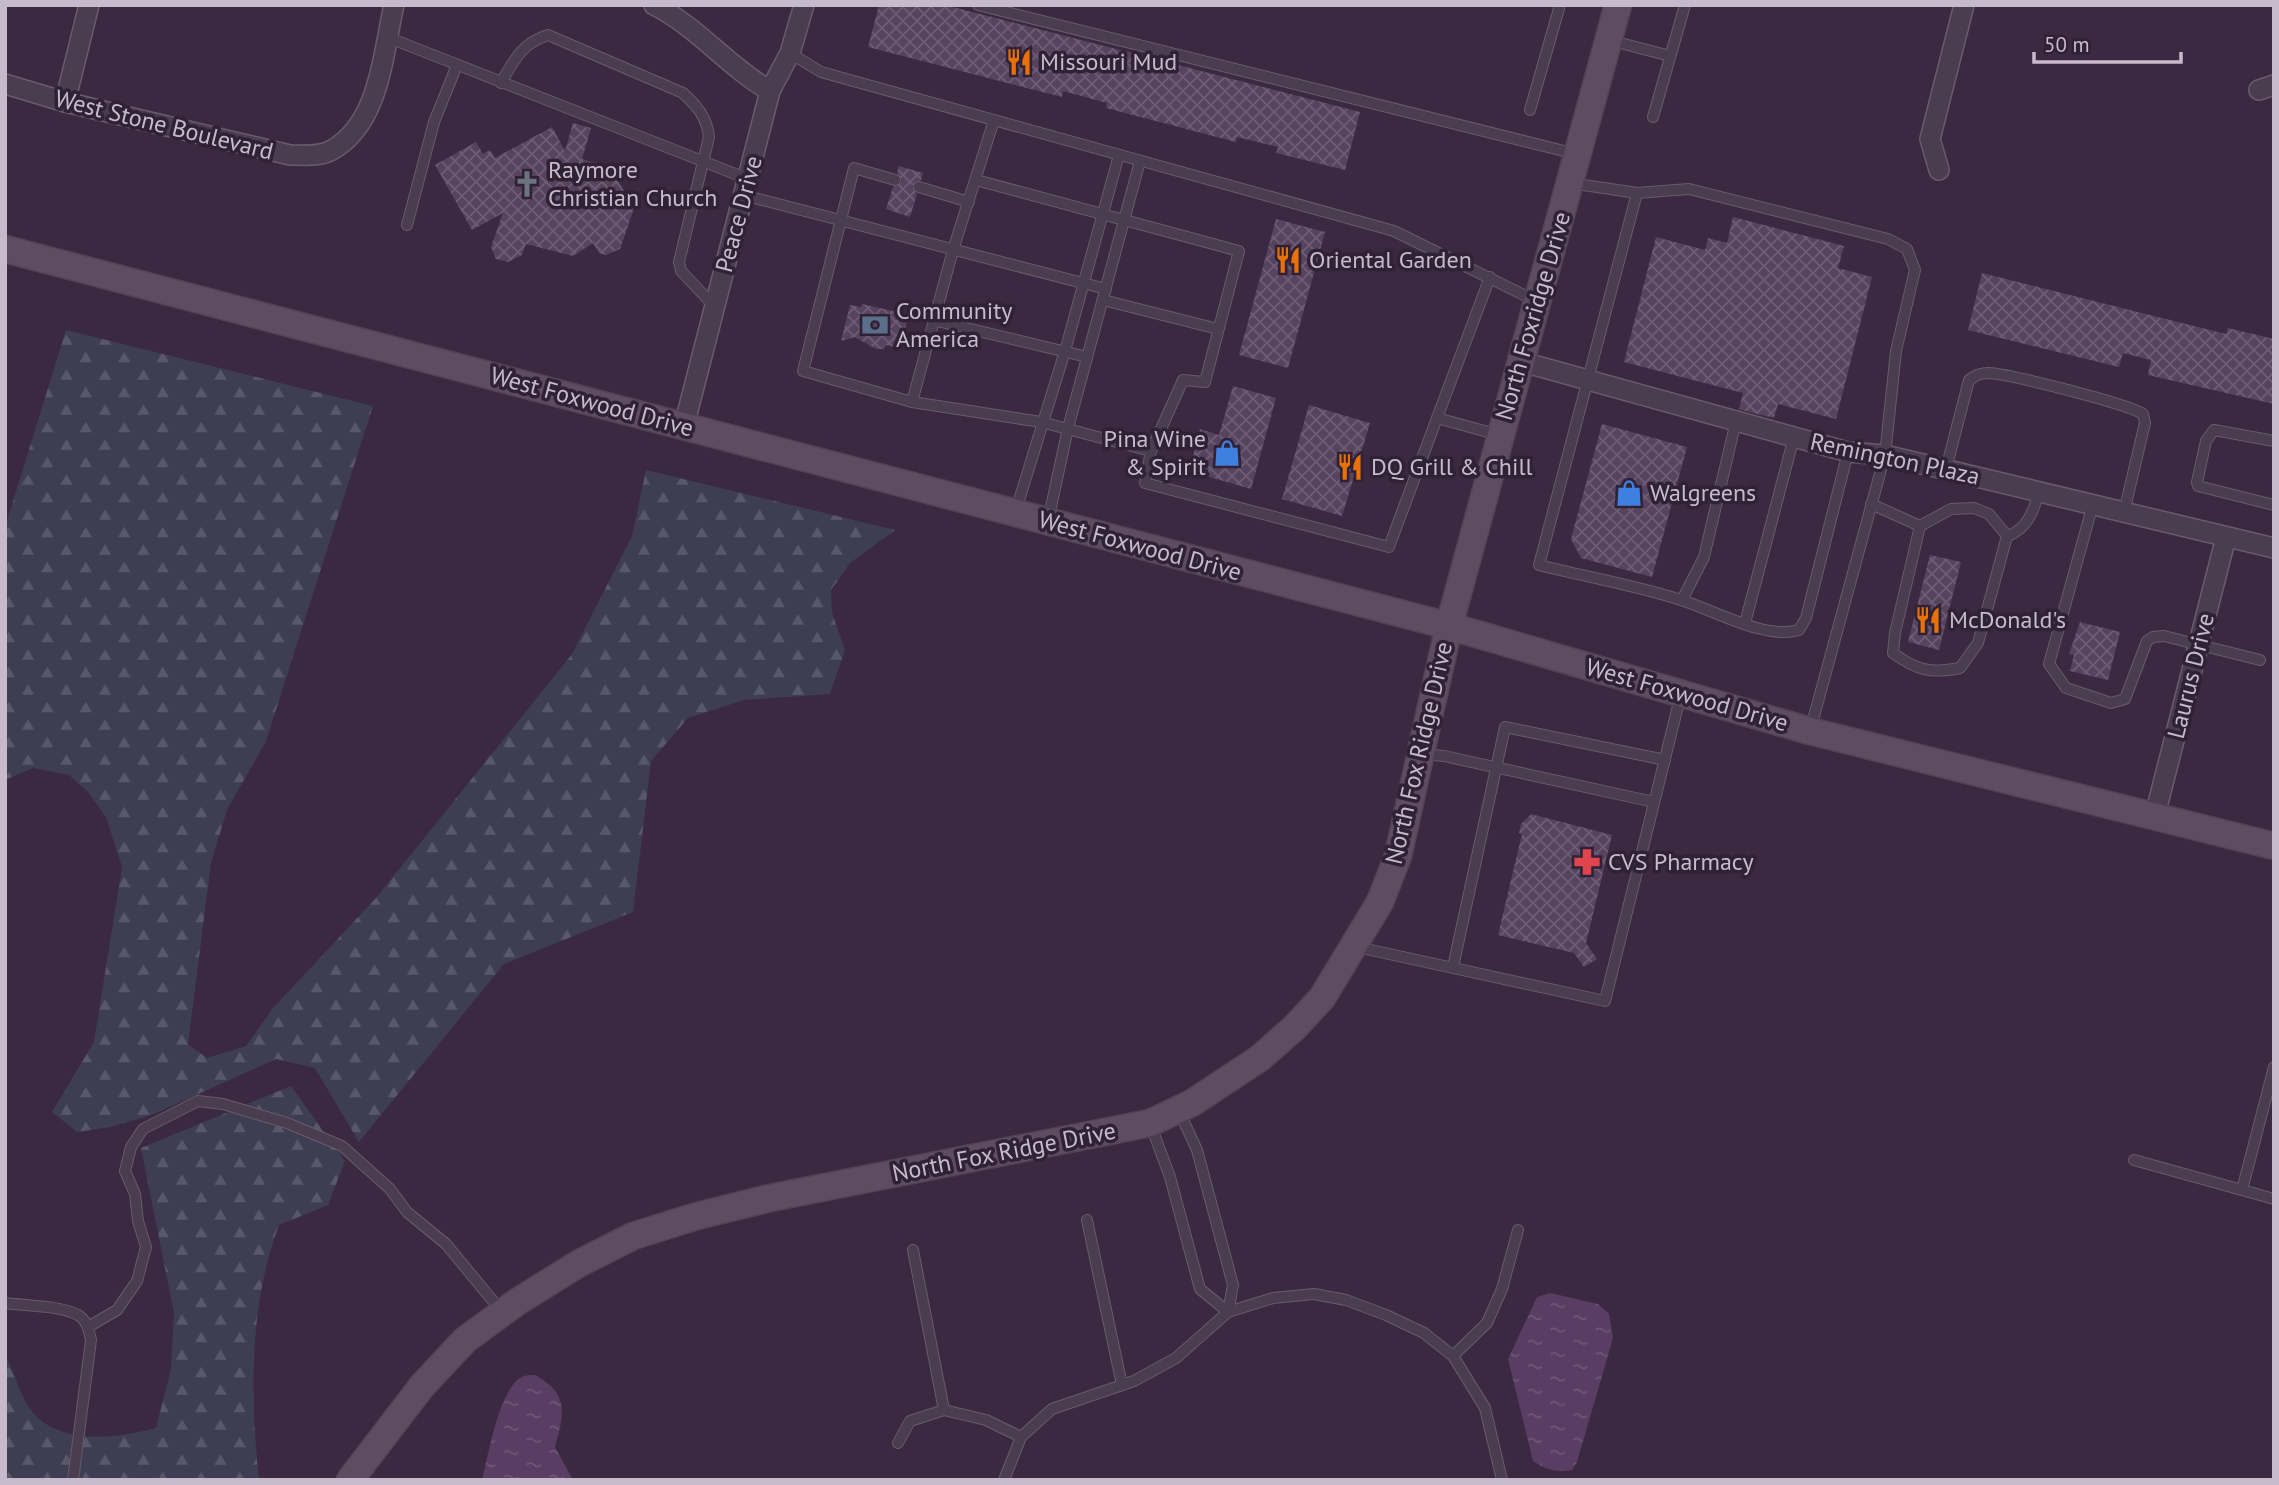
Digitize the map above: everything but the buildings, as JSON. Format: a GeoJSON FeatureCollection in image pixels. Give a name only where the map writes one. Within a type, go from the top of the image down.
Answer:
{"type":"FeatureCollection","features":[{"type":"Feature","properties":{"kind":"main road","name":"North Foxridge Drive"},"geometry":{"type":"LineString","coordinates":[[1449,626],[1618,5]]}},
{"type":"Feature","properties":{"kind":"main road","name":"West Foxwood Drive"},"geometry":{"type":"LineString","coordinates":[[5,249],[1449,626],[1810,731],[2274,846]]}},
{"type":"Feature","properties":{"kind":"main road","name":"North Fox Ridge Drive"},"geometry":{"type":"LineString","coordinates":[[350,1480],[422,1386],[466,1340],[503,1312],[578,1264],[633,1236],[697,1216],[770,1198],[1150,1123],[1178,1110],[1260,1058],[1322,998],[1380,902],[1398,856],[1449,626]]}},
{"type":"Feature","properties":{"kind":"street"},"geometry":{"type":"LineString","coordinates":[[65,102],[89,5]]}},
{"type":"Feature","properties":{"kind":"street"},"geometry":{"type":"LineString","coordinates":[[386,37],[394,5]]}},
{"type":"Feature","properties":{"kind":"street"},"geometry":{"type":"LineString","coordinates":[[654,5],[680,18],[725,61],[770,91]]}},
{"type":"Feature","properties":{"kind":"street","name":"Peace Drive"},"geometry":{"type":"LineString","coordinates":[[684,426],[770,91],[790,53],[804,5]]}},
{"type":"Feature","properties":{"kind":"street"},"geometry":{"type":"LineString","coordinates":[[1939,170],[1930,139],[1964,5]]}},
{"type":"Feature","properties":{"kind":"street","name":"West Stone Boulevard"},"geometry":{"type":"LineString","coordinates":[[5,84],[65,102],[290,155],[324,152],[350,136],[362,119],[376,86],[386,37]]}},
{"type":"Feature","properties":{"kind":"street","name":"Remington Plaza"},"geometry":{"type":"LineString","coordinates":[[1519,361],[1849,452],[1885,455],[2273,546]]}},
{"type":"Feature","properties":{"kind":"street","name":"Laurus Drive"},"geometry":{"type":"LineString","coordinates":[[2155,815],[2227,537]]}},
{"type":"Feature","properties":{"kind":"lane"},"geometry":{"type":"LineString","coordinates":[[978,5],[1577,154]]}},
{"type":"Feature","properties":{"kind":"lane"},"geometry":{"type":"LineString","coordinates":[[1530,110],[1560,5]]}},
{"type":"Feature","properties":{"kind":"lane"},"geometry":{"type":"LineString","coordinates":[[1653,117],[1685,5]]}},
{"type":"Feature","properties":{"kind":"lane"},"geometry":{"type":"LineString","coordinates":[[501,83],[522,48],[533,39],[548,35],[683,93],[698,107],[708,123],[709,137],[678,262],[681,271],[715,306]]}},
{"type":"Feature","properties":{"kind":"lane"},"geometry":{"type":"LineString","coordinates":[[386,37],[704,161],[746,187],[839,220],[1084,283],[1104,295],[1218,329]]}},
{"type":"Feature","properties":{"kind":"lane"},"geometry":{"type":"LineString","coordinates":[[1608,40],[1670,56]]}},
{"type":"Feature","properties":{"kind":"lane"},"geometry":{"type":"LineString","coordinates":[[790,53],[821,72],[1394,231],[1536,300]]}},
{"type":"Feature","properties":{"kind":"lane"},"geometry":{"type":"LineString","coordinates":[[407,225],[434,122],[457,65]]}},
{"type":"Feature","properties":{"kind":"lane"},"geometry":{"type":"LineString","coordinates":[[912,402],[953,250],[994,120]]}},
{"type":"Feature","properties":{"kind":"lane"},"geometry":{"type":"LineString","coordinates":[[1015,513],[1065,351],[1119,155]]}},
{"type":"Feature","properties":{"kind":"lane"},"geometry":{"type":"LineString","coordinates":[[1048,522],[1068,428],[1140,160]]}},
{"type":"Feature","properties":{"kind":"lane"},"geometry":{"type":"LineString","coordinates":[[895,180],[854,168],[803,371],[912,402],[1041,422],[1151,451]]}},
{"type":"Feature","properties":{"kind":"lane"},"geometry":{"type":"LineString","coordinates":[[976,180],[1239,251],[1205,382],[1183,380],[1151,451],[1144,483],[1389,547],[1490,277]]}},
{"type":"Feature","properties":{"kind":"lane"},"geometry":{"type":"LineString","coordinates":[[1570,183],[1637,192],[1689,189],[1888,239],[1906,249],[1916,271],[1896,351],[1885,455],[1810,731]]}},
{"type":"Feature","properties":{"kind":"lane"},"geometry":{"type":"LineString","coordinates":[[919,187],[968,202]]}},
{"type":"Feature","properties":{"kind":"lane"},"geometry":{"type":"LineString","coordinates":[[1637,192],[1539,565],[1682,600],[1712,614],[1786,634],[1799,630],[1806,618],[1849,452]]}},
{"type":"Feature","properties":{"kind":"lane"},"geometry":{"type":"LineString","coordinates":[[933,320],[1087,357]]}},
{"type":"Feature","properties":{"kind":"lane"},"geometry":{"type":"LineString","coordinates":[[1946,469],[1969,380],[1978,374],[1990,373],[2143,414],[2146,423],[2124,512]]}},
{"type":"Feature","properties":{"kind":"lane"},"geometry":{"type":"LineString","coordinates":[[1437,418],[1499,435]]}},
{"type":"Feature","properties":{"kind":"lane"},"geometry":{"type":"LineString","coordinates":[[1682,600],[1704,557],[1736,421]]}},
{"type":"Feature","properties":{"kind":"lane"},"geometry":{"type":"LineString","coordinates":[[2274,441],[2221,428],[2214,430],[2206,441],[2197,482],[2199,486],[2274,505]]}},
{"type":"Feature","properties":{"kind":"lane"},"geometry":{"type":"LineString","coordinates":[[1745,623],[1794,437]]}},
{"type":"Feature","properties":{"kind":"lane"},"geometry":{"type":"LineString","coordinates":[[2007,536],[2016,533],[2027,521],[2039,492]]}},
{"type":"Feature","properties":{"kind":"lane"},"geometry":{"type":"LineString","coordinates":[[1871,504],[1920,526]]}},
{"type":"Feature","properties":{"kind":"lane"},"geometry":{"type":"LineString","coordinates":[[2093,505],[2049,664],[2066,688],[2111,703],[2125,699],[2135,680],[2147,641],[2152,637],[2164,636],[2260,660]]}},
{"type":"Feature","properties":{"kind":"lane"},"geometry":{"type":"LineString","coordinates":[[1974,508],[1989,514],[2007,536],[1979,643],[1960,668],[1943,671],[1912,667],[1893,653],[1895,633],[1920,526],[1951,509],[1974,508]]}},
{"type":"Feature","properties":{"kind":"lane"},"geometry":{"type":"LineString","coordinates":[[1355,946],[1605,1001],[1681,694]]}},
{"type":"Feature","properties":{"kind":"lane"},"geometry":{"type":"LineString","coordinates":[[1453,967],[1504,727],[1665,760]]}},
{"type":"Feature","properties":{"kind":"lane"},"geometry":{"type":"LineString","coordinates":[[1422,754],[1654,802]]}},
{"type":"Feature","properties":{"kind":"lane"},"geometry":{"type":"LineString","coordinates":[[2242,1190],[2274,1067]]}},
{"type":"Feature","properties":{"kind":"lane"},"geometry":{"type":"LineString","coordinates":[[88,1327],[117,1310],[138,1281],[146,1247],[138,1222],[135,1194],[125,1171],[131,1147],[143,1129],[198,1101],[223,1104],[287,1123],[342,1146],[390,1189],[407,1212],[446,1244],[503,1312]]}},
{"type":"Feature","properties":{"kind":"lane"},"geometry":{"type":"LineString","coordinates":[[1178,1110],[1197,1150],[1233,1285],[1228,1311]]}},
{"type":"Feature","properties":{"kind":"lane"},"geometry":{"type":"LineString","coordinates":[[1150,1123],[1170,1177],[1200,1289],[1228,1311]]}},
{"type":"Feature","properties":{"kind":"lane"},"geometry":{"type":"LineString","coordinates":[[2134,1160],[2274,1199]]}},
{"type":"Feature","properties":{"kind":"lane"},"geometry":{"type":"LineString","coordinates":[[1087,1220],[1122,1385]]}},
{"type":"Feature","properties":{"kind":"lane"},"geometry":{"type":"LineString","coordinates":[[1453,1356],[1488,1323],[1502,1289],[1518,1230]]}},
{"type":"Feature","properties":{"kind":"lane"},"geometry":{"type":"LineString","coordinates":[[913,1250],[944,1409]]}},
{"type":"Feature","properties":{"kind":"lane"},"geometry":{"type":"LineString","coordinates":[[1004,1480],[1021,1437],[1052,1409],[1122,1385],[1176,1358],[1228,1311],[1273,1298],[1314,1294],[1346,1300],[1424,1334],[1453,1356],[1485,1408],[1502,1480]]}},
{"type":"Feature","properties":{"kind":"lane"},"geometry":{"type":"LineString","coordinates":[[5,1303],[80,1316],[88,1327],[92,1340],[72,1480]]}},
{"type":"Feature","properties":{"kind":"lane"},"geometry":{"type":"LineString","coordinates":[[898,1443],[910,1421],[944,1409],[986,1420],[1021,1437]]}},
{"type":"Feature","properties":{"kind":"green space"},"geometry":{"type":"Polygon","coordinates":[[[66,330],[373,406],[266,741],[227,810],[211,863],[188,1044],[207,1058],[246,1046],[273,1008],[376,898],[572,654],[632,536],[646,470],[895,530],[850,563],[831,590],[832,613],[845,650],[830,694],[744,700],[688,718],[651,761],[633,912],[504,964],[359,1142],[315,1068],[276,1059],[154,1114],[111,1127],[77,1132],[52,1112],[94,1042],[122,867],[106,817],[88,792],[69,775],[33,768],[5,780],[5,527],[66,330]]]}},
{"type":"Feature","properties":{"kind":"green space"},"geometry":{"type":"Polygon","coordinates":[[[291,1086],[345,1161],[328,1205],[279,1225],[269,1255],[254,1351],[254,1416],[259,1480],[16,1480],[5,1477],[5,1354],[33,1413],[45,1424],[59,1431],[92,1437],[125,1435],[156,1428],[171,1369],[174,1313],[141,1148],[291,1086]]]}},
{"type":"Feature","properties":{"kind":"water"},"geometry":{"type":"Polygon","coordinates":[[[1550,1293],[1598,1304],[1609,1314],[1613,1338],[1577,1462],[1572,1470],[1567,1471],[1552,1470],[1533,1461],[1508,1359],[1537,1297],[1550,1293]]]}},
{"type":"Feature","properties":{"kind":"water"},"geometry":{"type":"Polygon","coordinates":[[[535,1375],[546,1382],[559,1397],[562,1415],[555,1447],[573,1480],[482,1480],[495,1425],[506,1396],[520,1378],[535,1375]]]}},
{"type":"Feature","properties":{"kind":"place","name":"Missouri Mud"},"geometry":{"type":"Point","coordinates":[1019,62]}},
{"type":"Feature","properties":{"kind":"place","name":"Raymore Christian Church"},"geometry":{"type":"Point","coordinates":[527,184]}},
{"type":"Feature","properties":{"kind":"place","name":"Oriental Garden"},"geometry":{"type":"Point","coordinates":[1288,260]}},
{"type":"Feature","properties":{"kind":"place","name":"Community America"},"geometry":{"type":"Point","coordinates":[875,325]}},
{"type":"Feature","properties":{"kind":"place","name":"Pina Wine & Spirit"},"geometry":{"type":"Point","coordinates":[1227,453]}},
{"type":"Feature","properties":{"kind":"place","name":"DQ Grill & Chill"},"geometry":{"type":"Point","coordinates":[1350,467]}},
{"type":"Feature","properties":{"kind":"place","name":"Walgreens"},"geometry":{"type":"Point","coordinates":[1629,493]}},
{"type":"Feature","properties":{"kind":"place","name":"McDonald's"},"geometry":{"type":"Point","coordinates":[1928,620]}},
{"type":"Feature","properties":{"kind":"place","name":"CVS Pharmacy"},"geometry":{"type":"Point","coordinates":[1587,862]}}]}
